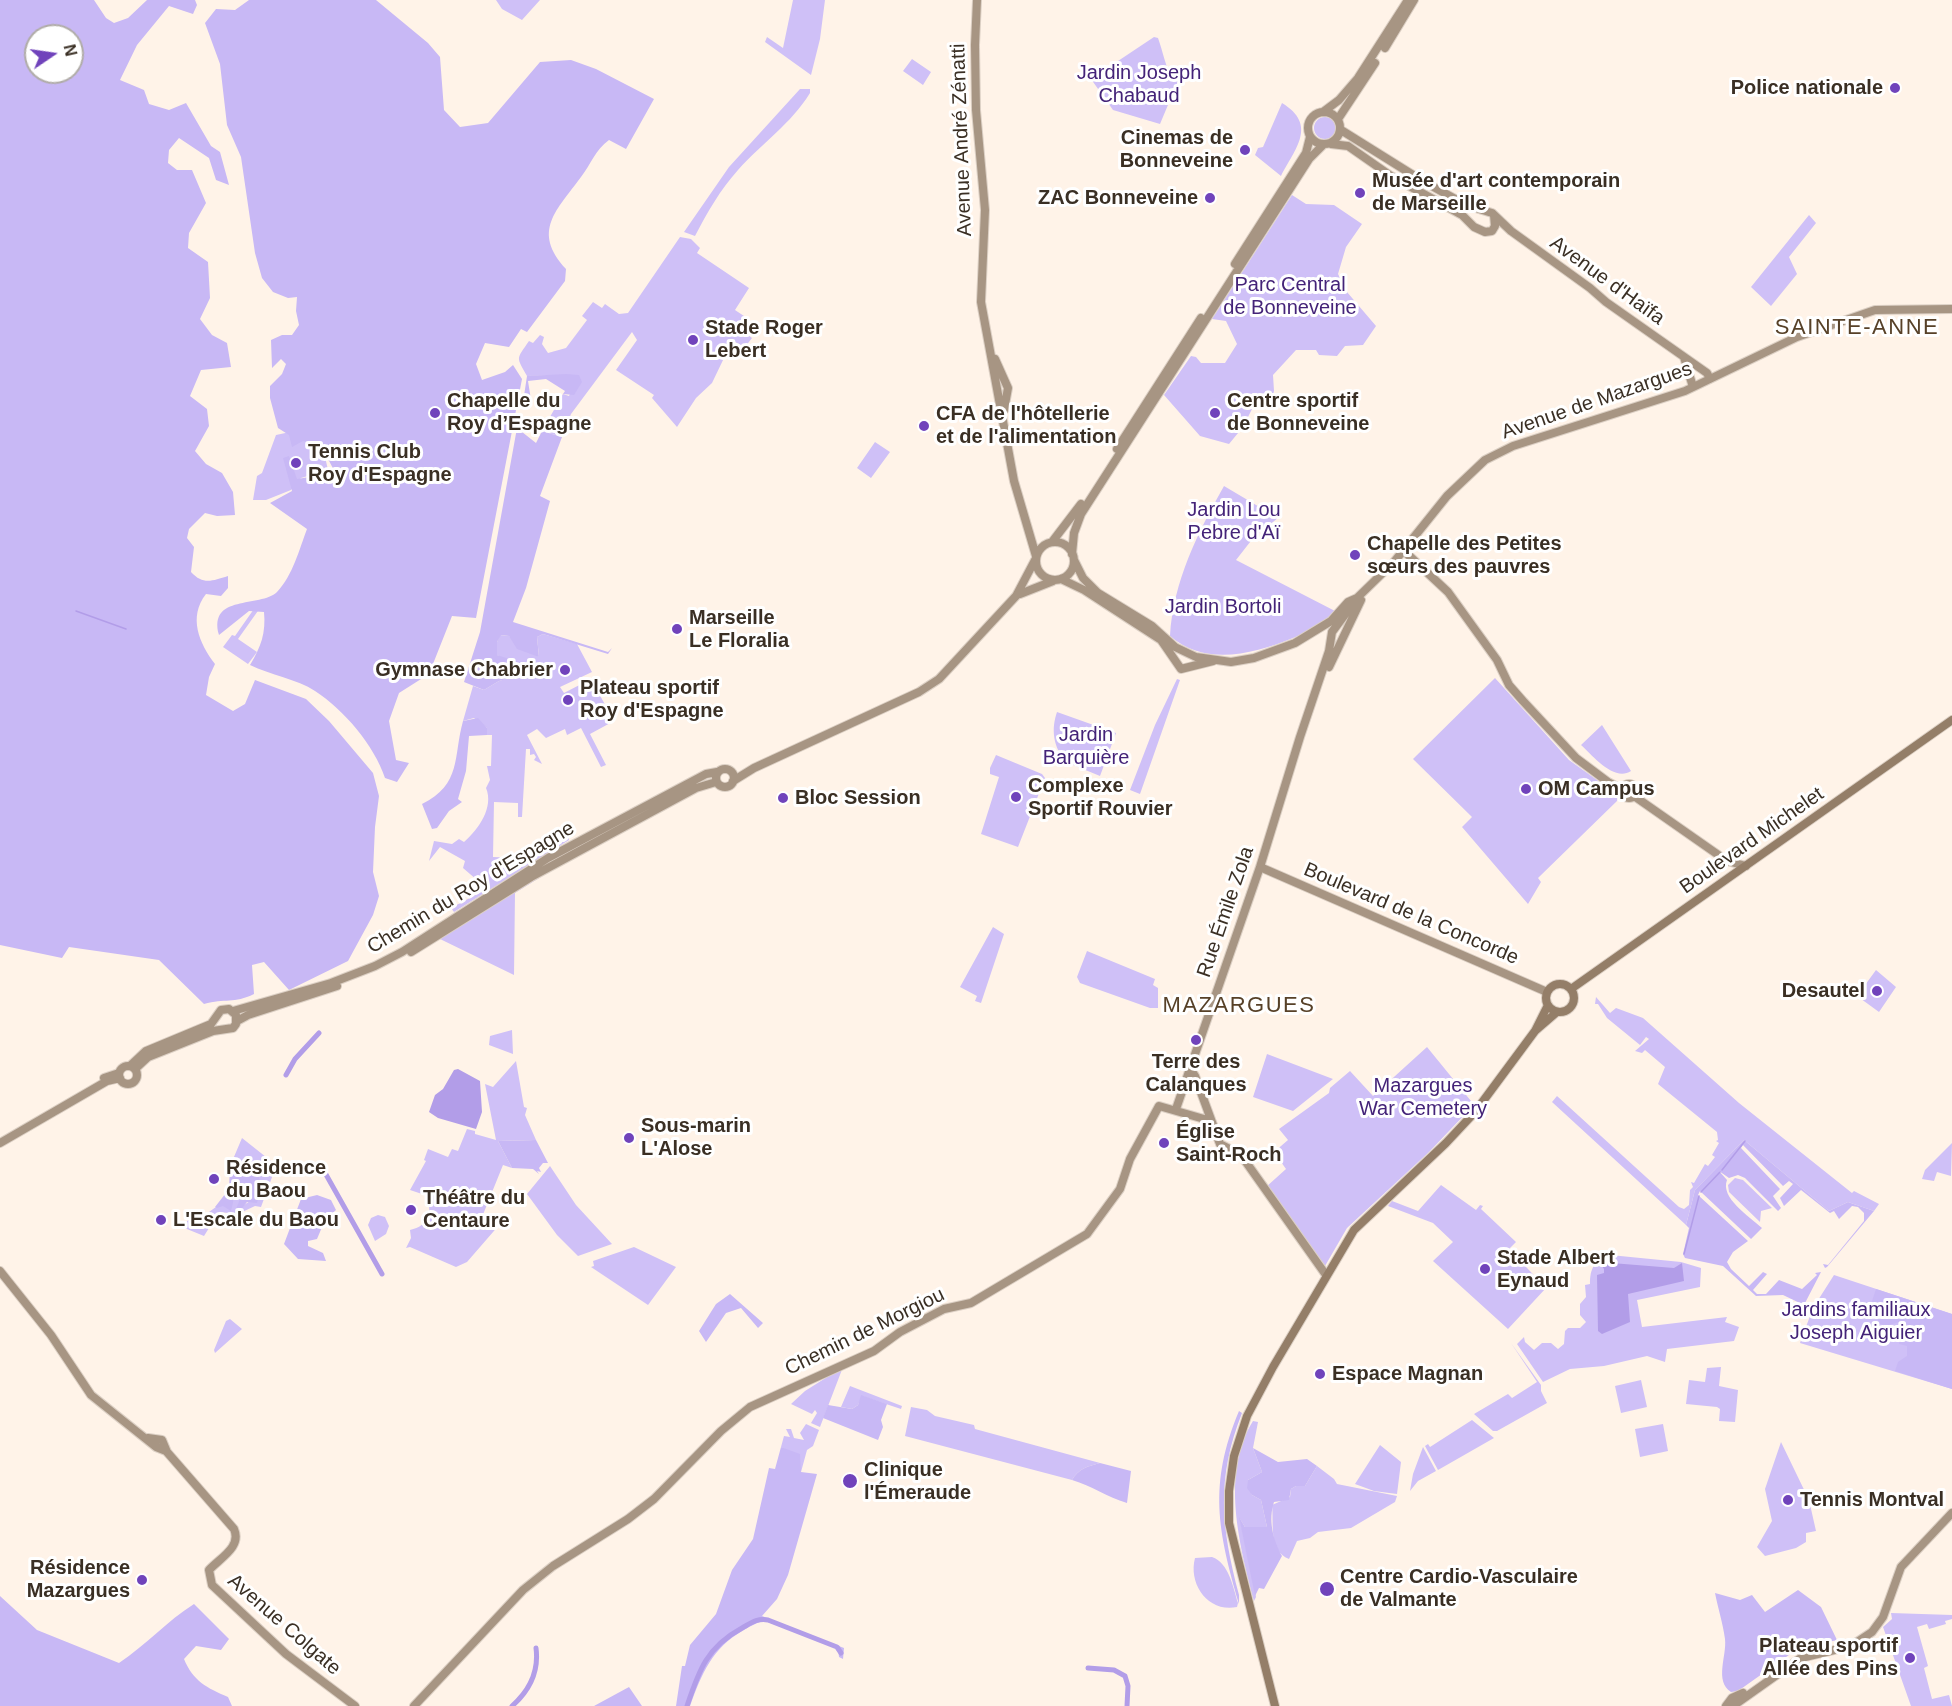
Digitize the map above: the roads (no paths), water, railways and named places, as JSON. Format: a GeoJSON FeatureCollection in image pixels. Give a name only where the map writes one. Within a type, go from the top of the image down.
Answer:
{"type":"FeatureCollection","features":[{"type":"Feature","properties":{"kind":"main road","name":"Boulevard Michelet"},"geometry":{"type":"LineString","coordinates":[[1571,989],[1952,720]]}},
{"type":"Feature","properties":{"kind":"main road"},"geometry":{"type":"LineString","coordinates":[[1275,1706],[1243,1587],[1229,1522],[1229,1491],[1233,1456],[1247,1416],[1326,1275],[1349,1239],[1475,1112],[1535,1031],[1548,1005],[1547,992],[1558,984],[1571,989],[1575,998],[1571,1007],[1564,1012],[1557,1012],[1548,1005]]}},
{"type":"Feature","properties":{"kind":"main road"},"geometry":{"type":"LineString","coordinates":[[1535,1031],[1557,1012]]}},
{"type":"Feature","properties":{"kind":"street","name":"Avenue André Zénatti"},"geometry":{"type":"LineString","coordinates":[[977,0],[976,110],[985,210],[980,288],[1014,481],[1036,558]]}},
{"type":"Feature","properties":{"kind":"street"},"geometry":{"type":"LineString","coordinates":[[754,768],[731,771],[724,768],[717,772],[716,782],[725,787],[754,768],[919,692],[939,679],[1016,596],[1026,582],[1040,548],[1050,543],[1070,522],[1306,153],[1311,119],[1339,100],[1358,78],[1408,0]]}},
{"type":"Feature","properties":{"kind":"street"},"geometry":{"type":"LineString","coordinates":[[1338,119],[1414,0]]}},
{"type":"Feature","properties":{"kind":"street"},"geometry":{"type":"LineString","coordinates":[[1016,596],[1058,580],[1071,572],[1074,533],[1081,514],[1303,168],[1327,144],[1338,138],[1341,130],[1338,119],[1323,112]]}},
{"type":"Feature","properties":{"kind":"street"},"geometry":{"type":"LineString","coordinates":[[1341,130],[1393,164],[1474,208],[1481,208],[1494,215],[1496,223],[1492,231]]}},
{"type":"Feature","properties":{"kind":"street"},"geometry":{"type":"LineString","coordinates":[[1310,137],[1327,144],[1348,146],[1387,173],[1468,220],[1474,227],[1485,232],[1510,231]]}},
{"type":"Feature","properties":{"kind":"street"},"geometry":{"type":"LineString","coordinates":[[1387,173],[1393,164]]}},
{"type":"Feature","properties":{"kind":"street"},"geometry":{"type":"LineString","coordinates":[[1468,220],[1468,213],[1474,208]]}},
{"type":"Feature","properties":{"kind":"street","name":"Avenue d'Haïfa"},"geometry":{"type":"LineString","coordinates":[[1494,215],[1510,231],[1707,373],[1710,379]]}},
{"type":"Feature","properties":{"kind":"street","name":"Avenue de Mazargues"},"geometry":{"type":"LineString","coordinates":[[1282,793],[1319,681],[1335,621],[1394,562],[1447,495],[1491,456],[1531,439],[1614,415],[1693,387],[1788,341],[1869,311],[1952,309]]}},
{"type":"Feature","properties":{"kind":"street"},"geometry":{"type":"LineString","coordinates":[[1684,357],[1693,387]]}},
{"type":"Feature","properties":{"kind":"street"},"geometry":{"type":"LineString","coordinates":[[1026,525],[1034,536],[1050,543],[1064,544],[1083,578],[1098,593],[1152,626],[1174,647],[1196,657],[1231,662],[1254,658],[1311,635],[1335,621],[1346,630]]}},
{"type":"Feature","properties":{"kind":"street"},"geometry":{"type":"LineString","coordinates":[[1403,550],[1448,592],[1497,660],[1509,686],[1580,761],[1623,790],[1625,785],[1632,785],[1636,790],[1634,796],[1727,861],[1746,866]]}},
{"type":"Feature","properties":{"kind":"street","name":"Avenue de Mazargues"},"geometry":{"type":"LineString","coordinates":[[1394,562],[1412,556]]}},
{"type":"Feature","properties":{"kind":"street"},"geometry":{"type":"LineString","coordinates":[[1036,558],[1043,577],[1084,590],[1161,640],[1181,669],[1215,660]]}},
{"type":"Feature","properties":{"kind":"street","name":"Avenue de Mazargues"},"geometry":{"type":"LineString","coordinates":[[1319,681],[1329,668],[1361,595]]}},
{"type":"Feature","properties":{"kind":"street"},"geometry":{"type":"LineString","coordinates":[[1311,635],[1331,635],[1346,630]]}},
{"type":"Feature","properties":{"kind":"street"},"geometry":{"type":"LineString","coordinates":[[1175,659],[1178,653],[1188,652]]}},
{"type":"Feature","properties":{"kind":"street"},"geometry":{"type":"LineString","coordinates":[[1188,652],[1194,658],[1192,666]]}},
{"type":"Feature","properties":{"kind":"street"},"geometry":{"type":"LineString","coordinates":[[731,771],[733,781]]}},
{"type":"Feature","properties":{"kind":"street","name":"Chemin du Roy d'Espagne"},"geometry":{"type":"LineString","coordinates":[[233,1011],[324,985],[375,966],[402,952],[548,858],[706,774],[717,772]]}},
{"type":"Feature","properties":{"kind":"street","name":"Chemin du Roy d'Espagne"},"geometry":{"type":"LineString","coordinates":[[237,1021],[248,1015],[331,988],[407,955],[554,863],[706,783],[716,782]]}},
{"type":"Feature","properties":{"kind":"street","name":"Rue Émile Zola"},"geometry":{"type":"LineString","coordinates":[[1176,1109],[1260,867],[1282,793]]}},
{"type":"Feature","properties":{"kind":"street"},"geometry":{"type":"LineString","coordinates":[[1727,861],[1733,875]]}},
{"type":"Feature","properties":{"kind":"street","name":"Boulevard de la Concorde"},"geometry":{"type":"LineString","coordinates":[[1260,867],[1547,992]]}},
{"type":"Feature","properties":{"kind":"street"},"geometry":{"type":"LineString","coordinates":[[0,1143],[120,1076],[123,1067],[133,1068],[147,1057],[221,1029],[232,1028],[237,1021],[233,1011],[223,1009],[211,1024],[140,1054],[133,1068]]}},
{"type":"Feature","properties":{"kind":"street"},"geometry":{"type":"LineString","coordinates":[[215,1018],[221,1029]]}},
{"type":"Feature","properties":{"kind":"street"},"geometry":{"type":"LineString","coordinates":[[120,1076],[126,1083],[133,1082],[137,1076],[133,1068]]}},
{"type":"Feature","properties":{"kind":"street"},"geometry":{"type":"LineString","coordinates":[[1190,1068],[1196,1076],[1222,1146],[1242,1157],[1326,1275]]}},
{"type":"Feature","properties":{"kind":"street"},"geometry":{"type":"LineString","coordinates":[[0,1138],[105,1077],[120,1076]]}},
{"type":"Feature","properties":{"kind":"street","name":"Chemin de Morgiou"},"geometry":{"type":"LineString","coordinates":[[414,1706],[523,1590],[553,1566],[628,1519],[654,1499],[721,1431],[750,1407],[874,1351],[900,1332],[944,1309],[971,1303],[1087,1234],[1120,1189],[1130,1159],[1159,1106],[1176,1109]]}},
{"type":"Feature","properties":{"kind":"street"},"geometry":{"type":"LineString","coordinates":[[1176,1109],[1211,1121]]}},
{"type":"Feature","properties":{"kind":"street","name":"Avenue Colgate"},"geometry":{"type":"LineString","coordinates":[[0,1271],[51,1335],[94,1399],[158,1444],[236,1534],[234,1546],[209,1570],[212,1585],[286,1654],[355,1706]]}},
{"type":"Feature","properties":{"kind":"street"},"geometry":{"type":"LineString","coordinates":[[1733,1706],[1801,1658],[1821,1651],[1851,1646],[1868,1636],[1883,1617],[1901,1567],[1952,1513]]}},
{"type":"Feature","properties":{"kind":"street"},"geometry":{"type":"LineString","coordinates":[[1726,1706],[1732,1698],[1761,1685]]}},
{"type":"Feature","properties":{"kind":"waterway"},"geometry":{"type":"LineString","coordinates":[[76,611],[126,629]]}},
{"type":"Feature","properties":{"kind":"waterway"},"geometry":{"type":"LineString","coordinates":[[286,1075],[295,1059],[319,1033]]}},
{"type":"Feature","properties":{"kind":"waterway"},"geometry":{"type":"LineString","coordinates":[[1722,1170],[1745,1141]]}},
{"type":"Feature","properties":{"kind":"waterway"},"geometry":{"type":"LineString","coordinates":[[324,1171],[382,1274]]}},
{"type":"Feature","properties":{"kind":"waterway"},"geometry":{"type":"LineString","coordinates":[[1701,1192],[1720,1172]]}},
{"type":"Feature","properties":{"kind":"waterway"},"geometry":{"type":"LineString","coordinates":[[1684,1254],[1699,1196]]}},
{"type":"Feature","properties":{"kind":"waterway"},"geometry":{"type":"LineString","coordinates":[[687,1706],[700,1671],[712,1652],[730,1635],[754,1621],[768,1620],[837,1647],[841,1653]]}},
{"type":"Feature","properties":{"kind":"waterway"},"geometry":{"type":"LineString","coordinates":[[512,1706],[532,1680],[536,1665],[536,1648]]}},
{"type":"Feature","properties":{"kind":"waterway"},"geometry":{"type":"LineString","coordinates":[[1088,1668],[1114,1670],[1125,1676],[1128,1686],[1127,1706]]}},
{"type":"Feature","properties":{"kind":"place","name":"Police nationale"},"geometry":{"type":"Point","coordinates":[1895,88]}},
{"type":"Feature","properties":{"kind":"place","name":"Cinemas de Bonneveine"},"geometry":{"type":"Point","coordinates":[1245,150]}},
{"type":"Feature","properties":{"kind":"place","name":"Musée d'art contemporain de Marseille"},"geometry":{"type":"Point","coordinates":[1360,193]}},
{"type":"Feature","properties":{"kind":"place","name":"ZAC Bonneveine"},"geometry":{"type":"Point","coordinates":[1210,198]}},
{"type":"Feature","properties":{"kind":"place","name":"Stade Roger Lebert"},"geometry":{"type":"Point","coordinates":[693,340]}},
{"type":"Feature","properties":{"kind":"place","name":"Chapelle du Roy d’Espagne"},"geometry":{"type":"Point","coordinates":[435,413]}},
{"type":"Feature","properties":{"kind":"place","name":"Centre sportif de Bonneveine"},"geometry":{"type":"Point","coordinates":[1215,413]}},
{"type":"Feature","properties":{"kind":"place","name":"CFA de l'hôtellerie et de l'alimentation"},"geometry":{"type":"Point","coordinates":[924,426]}},
{"type":"Feature","properties":{"kind":"place","name":"Tennis Club Roy d'Espagne"},"geometry":{"type":"Point","coordinates":[296,463]}},
{"type":"Feature","properties":{"kind":"place","name":"Chapelle des Petites sœurs des pauvres"},"geometry":{"type":"Point","coordinates":[1355,555]}},
{"type":"Feature","properties":{"kind":"place","name":"Marseille Le Floralia"},"geometry":{"type":"Point","coordinates":[677,629]}},
{"type":"Feature","properties":{"kind":"place","name":"Gymnase Chabrier"},"geometry":{"type":"Point","coordinates":[565,670]}},
{"type":"Feature","properties":{"kind":"place","name":"Plateau sportif Roy d'Espagne"},"geometry":{"type":"Point","coordinates":[568,700]}},
{"type":"Feature","properties":{"kind":"place","name":"OM Campus"},"geometry":{"type":"Point","coordinates":[1526,789]}},
{"type":"Feature","properties":{"kind":"place","name":"Complexe Sportif Rouvier"},"geometry":{"type":"Point","coordinates":[1016,797]}},
{"type":"Feature","properties":{"kind":"place","name":"Bloc Session"},"geometry":{"type":"Point","coordinates":[783,798]}},
{"type":"Feature","properties":{"kind":"place","name":"Desautel"},"geometry":{"type":"Point","coordinates":[1877,991]}},
{"type":"Feature","properties":{"kind":"place","name":"Terre des Calanques"},"geometry":{"type":"Point","coordinates":[1196,1040]}},
{"type":"Feature","properties":{"kind":"place","name":"Sous-marin L'Alose"},"geometry":{"type":"Point","coordinates":[629,1138]}},
{"type":"Feature","properties":{"kind":"place","name":"Église Saint-Roch"},"geometry":{"type":"Point","coordinates":[1164,1143]}},
{"type":"Feature","properties":{"kind":"place","name":"Résidence du Baou"},"geometry":{"type":"Point","coordinates":[214,1179]}},
{"type":"Feature","properties":{"kind":"place","name":"Théâtre du Centaure"},"geometry":{"type":"Point","coordinates":[411,1210]}},
{"type":"Feature","properties":{"kind":"place","name":"L'Escale du Baou"},"geometry":{"type":"Point","coordinates":[161,1220]}},
{"type":"Feature","properties":{"kind":"place","name":"Stade Albert Eynaud"},"geometry":{"type":"Point","coordinates":[1485,1269]}},
{"type":"Feature","properties":{"kind":"place","name":"Espace Magnan"},"geometry":{"type":"Point","coordinates":[1320,1374]}},
{"type":"Feature","properties":{"kind":"place","name":"Clinique l'Émeraude"},"geometry":{"type":"Point","coordinates":[850,1481]}},
{"type":"Feature","properties":{"kind":"place","name":"Tennis Montval"},"geometry":{"type":"Point","coordinates":[1788,1500]}},
{"type":"Feature","properties":{"kind":"place","name":"Résidence Mazargues"},"geometry":{"type":"Point","coordinates":[142,1580]}},
{"type":"Feature","properties":{"kind":"place","name":"Centre Cardio-Vasculaire de Valmante"},"geometry":{"type":"Point","coordinates":[1327,1589]}},
{"type":"Feature","properties":{"kind":"place","name":"Plateau sportif Allée des Pins"},"geometry":{"type":"Point","coordinates":[1910,1658]}},
{"type":"Feature","properties":{"kind":"district","name":"SAINTE-ANNE"},"geometry":{"type":"Point","coordinates":[1857,328]}},
{"type":"Feature","properties":{"kind":"district","name":"MAZARGUES"},"geometry":{"type":"Point","coordinates":[1239,1006]}},
{"type":"Feature","properties":{"kind":"park label","name":"Jardin Joseph Chabaud"},"geometry":{"type":"Point","coordinates":[1139,84]}},
{"type":"Feature","properties":{"kind":"park label","name":"Parc Central de Bonneveine"},"geometry":{"type":"Point","coordinates":[1290,296]}},
{"type":"Feature","properties":{"kind":"park label","name":"Jardin Lou Pebre d'Aï"},"geometry":{"type":"Point","coordinates":[1234,522]}},
{"type":"Feature","properties":{"kind":"park label","name":"Jardin Bortoli"},"geometry":{"type":"Point","coordinates":[1223,607]}},
{"type":"Feature","properties":{"kind":"park label","name":"Jardin Barquière"},"geometry":{"type":"Point","coordinates":[1086,746]}},
{"type":"Feature","properties":{"kind":"park label","name":"Mazargues War Cemetery"},"geometry":{"type":"Point","coordinates":[1423,1098]}},
{"type":"Feature","properties":{"kind":"park label","name":"Jardins familiaux Joseph Aiguier"},"geometry":{"type":"Point","coordinates":[1856,1322]}}]}
